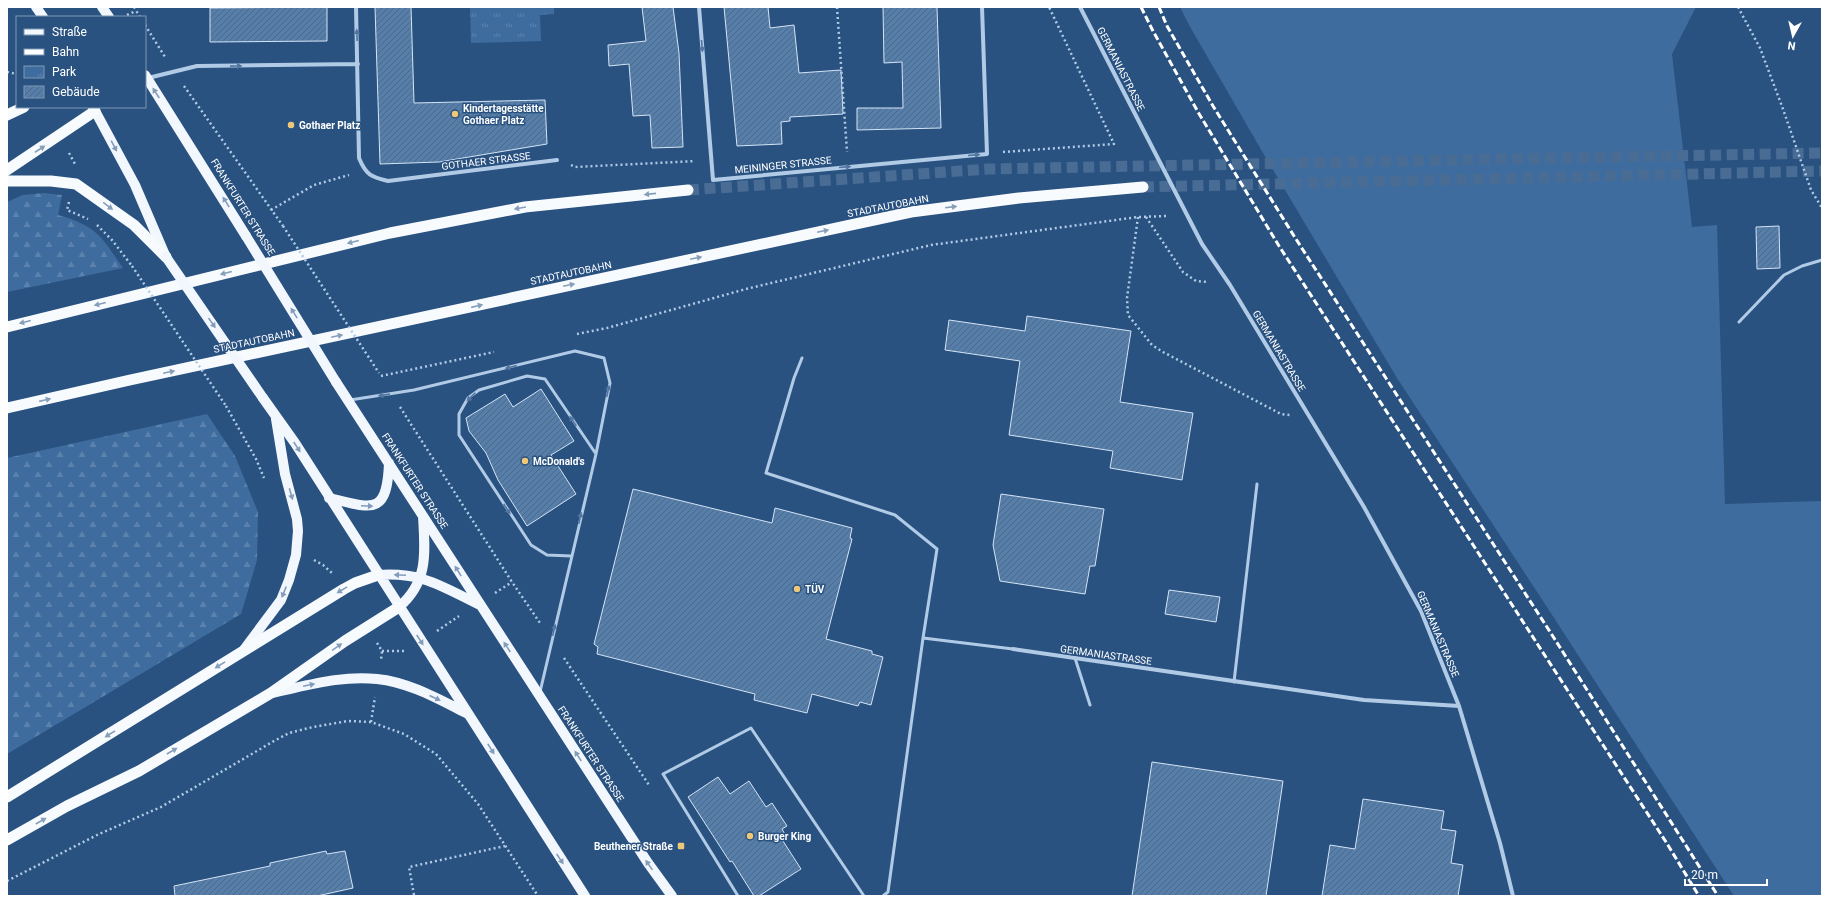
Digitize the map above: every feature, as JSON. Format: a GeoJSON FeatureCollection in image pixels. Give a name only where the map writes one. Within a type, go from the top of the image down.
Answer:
{"type":"FeatureCollection","features":[{"type":"Feature","properties":{"kind":"highway"},"geometry":{"type":"LineString","coordinates":[[7,115],[22,108]]}},
{"type":"Feature","properties":{"kind":"highway"},"geometry":{"type":"LineString","coordinates":[[7,170],[97,108]]}},
{"type":"Feature","properties":{"kind":"highway"},"geometry":{"type":"LineString","coordinates":[[7,181],[52,181],[76,184],[134,225],[166,257]]}},
{"type":"Feature","properties":{"kind":"highway","name":"STADTAUTOBAHN"},"geometry":{"type":"LineString","coordinates":[[7,408],[130,380],[912,212],[1019,198],[1143,187]]}},
{"type":"Feature","properties":{"kind":"highway"},"geometry":{"type":"LineString","coordinates":[[7,327],[390,233],[525,207],[688,190]]}},
{"type":"Feature","properties":{"kind":"highway"},"geometry":{"type":"LineString","coordinates":[[7,797],[242,651],[355,583],[378,575]]}},
{"type":"Feature","properties":{"kind":"highway"},"geometry":{"type":"LineString","coordinates":[[7,840],[67,806],[139,771],[271,693],[345,641],[399,607]]}},
{"type":"Feature","properties":{"kind":"main road"},"geometry":{"type":"LineString","coordinates":[[36,7],[42,16]]}},
{"type":"Feature","properties":{"kind":"main road"},"geometry":{"type":"LineString","coordinates":[[102,7],[108,16]]}},
{"type":"Feature","properties":{"kind":"main road","name":"FRANKFURTER STRASSE"},"geometry":{"type":"LineString","coordinates":[[146,79],[246,236],[336,382],[422,514],[478,604],[648,863],[672,896]]}},
{"type":"Feature","properties":{"kind":"main road"},"geometry":{"type":"LineString","coordinates":[[97,108],[134,185],[166,257],[275,415],[585,896]]}},
{"type":"Feature","properties":{"kind":"main road"},"geometry":{"type":"LineString","coordinates":[[242,651],[281,600],[289,580],[297,544],[297,519],[285,474],[275,415]]}},
{"type":"Feature","properties":{"kind":"main road"},"geometry":{"type":"LineString","coordinates":[[329,498],[367,507],[374,506],[382,499],[386,492],[389,480],[389,463]]}},
{"type":"Feature","properties":{"kind":"main road"},"geometry":{"type":"LineString","coordinates":[[399,607],[412,595],[421,577],[424,555],[422,514]]}},
{"type":"Feature","properties":{"kind":"main road"},"geometry":{"type":"LineString","coordinates":[[378,575],[400,574],[421,577],[478,604]]}},
{"type":"Feature","properties":{"kind":"main road"},"geometry":{"type":"LineString","coordinates":[[271,693],[351,678],[378,679],[422,692],[468,714]]}},
{"type":"Feature","properties":{"kind":"street"},"geometry":{"type":"LineString","coordinates":[[356,7],[359,158],[364,171]]}},
{"type":"Feature","properties":{"kind":"street","name":"MEININGER STRASSE"},"geometry":{"type":"LineString","coordinates":[[699,7],[713,180],[986,154]]}},
{"type":"Feature","properties":{"kind":"street"},"geometry":{"type":"LineString","coordinates":[[982,7],[986,154]]}},
{"type":"Feature","properties":{"kind":"street","name":"GERMANIASTRASSE"},"geometry":{"type":"LineString","coordinates":[[1080,7],[1202,244],[1230,285],[1364,507],[1421,611],[1459,706],[1500,844],[1513,896]]}},
{"type":"Feature","properties":{"kind":"street"},"geometry":{"type":"LineString","coordinates":[[146,77],[197,66],[358,64]]}},
{"type":"Feature","properties":{"kind":"street","name":"GOTHAER STRASSE"},"geometry":{"type":"LineString","coordinates":[[364,171],[375,178],[388,181],[557,160]]}},
{"type":"Feature","properties":{"kind":"street","name":"GERMANIASTRASSE"},"geometry":{"type":"LineString","coordinates":[[1013,649],[1364,700],[1459,706]]}},
{"type":"Feature","properties":{"kind":"lane"},"geometry":{"type":"LineString","coordinates":[[1739,322],[1784,275],[1802,266],[1822,260]]}},
{"type":"Feature","properties":{"kind":"lane"},"geometry":{"type":"LineString","coordinates":[[348,400],[391,394],[496,371],[575,351],[604,358],[610,383],[596,454],[539,695]]}},
{"type":"Feature","properties":{"kind":"lane"},"geometry":{"type":"LineString","coordinates":[[802,358],[766,473],[895,515],[937,549],[923,638],[888,892],[883,896]]}},
{"type":"Feature","properties":{"kind":"lane"},"geometry":{"type":"LineString","coordinates":[[571,556],[547,554],[531,545],[459,435],[459,414],[468,398],[479,390],[528,376],[545,379],[596,454]]}},
{"type":"Feature","properties":{"kind":"lane"},"geometry":{"type":"LineString","coordinates":[[1234,682],[1257,484]]}},
{"type":"Feature","properties":{"kind":"lane"},"geometry":{"type":"LineString","coordinates":[[923,638],[1013,649]]}},
{"type":"Feature","properties":{"kind":"lane"},"geometry":{"type":"LineString","coordinates":[[1075,658],[1090,705]]}},
{"type":"Feature","properties":{"kind":"lane"},"geometry":{"type":"LineString","coordinates":[[738,896],[663,774],[751,728],[864,896]]}},
{"type":"Feature","properties":{"kind":"path"},"geometry":{"type":"LineString","coordinates":[[134,7],[139,16]]}},
{"type":"Feature","properties":{"kind":"path"},"geometry":{"type":"LineString","coordinates":[[838,7],[848,167]]}},
{"type":"Feature","properties":{"kind":"path"},"geometry":{"type":"LineString","coordinates":[[986,154],[1114,144],[1049,7]]}},
{"type":"Feature","properties":{"kind":"path"},"geometry":{"type":"LineString","coordinates":[[1738,7],[1760,48],[1811,190],[1822,208]]}},
{"type":"Feature","properties":{"kind":"path"},"geometry":{"type":"LineString","coordinates":[[125,16],[136,11]]}},
{"type":"Feature","properties":{"kind":"path"},"geometry":{"type":"LineString","coordinates":[[146,27],[174,72],[283,226],[381,376],[391,394],[512,582],[552,639],[631,758]]}},
{"type":"Feature","properties":{"kind":"path"},"geometry":{"type":"LineString","coordinates":[[557,160],[575,167],[712,161]]}},
{"type":"Feature","properties":{"kind":"path"},"geometry":{"type":"LineString","coordinates":[[271,210],[314,185],[364,171]]}},
{"type":"Feature","properties":{"kind":"path"},"geometry":{"type":"LineString","coordinates":[[576,335],[607,328],[746,289],[931,245],[1138,217],[1167,216]]}},
{"type":"Feature","properties":{"kind":"path"},"geometry":{"type":"LineString","coordinates":[[1138,217],[1127,298],[1128,315],[1140,332],[1152,345],[1163,352],[1281,414],[1309,416]]}},
{"type":"Feature","properties":{"kind":"path"},"geometry":{"type":"LineString","coordinates":[[1146,217],[1183,272],[1196,281],[1230,285]]}},
{"type":"Feature","properties":{"kind":"path"},"geometry":{"type":"LineString","coordinates":[[132,266],[226,406]]}},
{"type":"Feature","properties":{"kind":"path"},"geometry":{"type":"LineString","coordinates":[[381,376],[498,351]]}},
{"type":"Feature","properties":{"kind":"path"},"geometry":{"type":"LineString","coordinates":[[382,651],[405,652],[512,582]]}},
{"type":"Feature","properties":{"kind":"path"},"geometry":{"type":"LineString","coordinates":[[7,881],[99,834],[161,808],[289,733],[331,723],[371,722],[404,734],[436,754],[478,804],[538,896]]}},
{"type":"Feature","properties":{"kind":"path"},"geometry":{"type":"LineString","coordinates":[[413,896],[409,867],[505,846]]}},
{"type":"Feature","properties":{"kind":"green space"},"geometry":{"type":"Polygon","coordinates":[[[470,7],[554,7],[554,14],[540,15],[541,41],[471,43],[470,7]]]}},
{"type":"Feature","properties":{"kind":"green space"},"geometry":{"type":"Polygon","coordinates":[[[1180,7],[1696,7],[1672,54],[1692,227],[1717,225],[1725,504],[1822,501],[1822,896],[1734,896],[1397,378],[1263,153],[1180,7]]]}},
{"type":"Feature","properties":{"kind":"green space"},"geometry":{"type":"Polygon","coordinates":[[[44,193],[62,195],[58,215],[82,223],[90,228],[103,240],[123,268],[7,292],[7,202],[23,195],[44,193]]]}},
{"type":"Feature","properties":{"kind":"green space"},"geometry":{"type":"Polygon","coordinates":[[[207,414],[235,456],[258,512],[257,560],[241,614],[7,754],[7,458],[207,414]]]}},
{"type":"Feature","properties":{"kind":"building"},"geometry":{"type":"Polygon","coordinates":[[[327,7],[327,41],[210,42],[210,8],[327,7]]]}},
{"type":"Feature","properties":{"kind":"building"},"geometry":{"type":"Polygon","coordinates":[[[375,7],[411,7],[414,103],[545,100],[547,144],[439,162],[380,164],[375,7]]]}},
{"type":"Feature","properties":{"kind":"building"},"geometry":{"type":"Polygon","coordinates":[[[642,7],[673,7],[679,53],[683,147],[652,148],[650,115],[633,116],[629,64],[609,66],[608,45],[646,41],[642,7]]]}},
{"type":"Feature","properties":{"kind":"building"},"geometry":{"type":"Polygon","coordinates":[[[724,7],[768,7],[770,28],[794,25],[799,73],[841,70],[843,114],[790,117],[790,121],[781,122],[782,144],[737,146],[724,7]]]}},
{"type":"Feature","properties":{"kind":"building"},"geometry":{"type":"Polygon","coordinates":[[[883,7],[937,7],[941,128],[857,130],[857,108],[903,108],[902,62],[884,63],[883,7]]]}},
{"type":"Feature","properties":{"kind":"building"},"geometry":{"type":"Polygon","coordinates":[[[1779,226],[1780,268],[1757,269],[1756,227],[1779,226]]]}},
{"type":"Feature","properties":{"kind":"building"},"geometry":{"type":"Polygon","coordinates":[[[1027,316],[1131,331],[1120,402],[1193,413],[1182,480],[1110,468],[1113,451],[1009,435],[1020,361],[945,350],[949,320],[1025,331],[1027,316]]]}},
{"type":"Feature","properties":{"kind":"building","name":"McDonald's"},"geometry":{"type":"Polygon","coordinates":[[[541,389],[574,441],[551,455],[576,494],[527,526],[498,480],[486,453],[469,431],[466,418],[505,394],[513,407],[541,389]]]}},
{"type":"Feature","properties":{"kind":"building"},"geometry":{"type":"Polygon","coordinates":[[[633,489],[772,523],[775,508],[852,528],[850,538],[852,539],[826,639],[872,651],[872,654],[883,657],[871,705],[860,702],[858,706],[812,694],[807,713],[754,700],[755,694],[597,654],[598,647],[594,644],[633,489]]]}},
{"type":"Feature","properties":{"kind":"building"},"geometry":{"type":"Polygon","coordinates":[[[1001,494],[1104,509],[1095,566],[1090,566],[1085,594],[1000,581],[993,545],[1001,494]]]}},
{"type":"Feature","properties":{"kind":"building"},"geometry":{"type":"Polygon","coordinates":[[[1169,590],[1220,597],[1216,622],[1165,614],[1169,590]]]}},
{"type":"Feature","properties":{"kind":"building"},"geometry":{"type":"Polygon","coordinates":[[[1152,762],[1283,781],[1266,896],[1132,896],[1152,762]]]}},
{"type":"Feature","properties":{"kind":"building","name":"Burger King"},"geometry":{"type":"Polygon","coordinates":[[[718,777],[730,794],[749,781],[766,807],[772,803],[787,826],[782,829],[787,838],[783,841],[801,869],[759,896],[754,896],[688,797],[718,777]]]}},
{"type":"Feature","properties":{"kind":"building"},"geometry":{"type":"Polygon","coordinates":[[[1363,799],[1444,811],[1441,829],[1456,831],[1451,863],[1463,865],[1458,896],[1322,896],[1330,845],[1355,849],[1363,799]]]}},
{"type":"Feature","properties":{"kind":"building"},"geometry":{"type":"Polygon","coordinates":[[[326,851],[327,854],[345,851],[353,888],[317,896],[175,896],[174,886],[270,866],[270,863],[326,851]]]}},
{"type":"Feature","properties":{"kind":"tunnel"},"geometry":{"type":"LineString","coordinates":[[688,190],[989,169],[1822,153]]}},
{"type":"Feature","properties":{"kind":"tunnel"},"geometry":{"type":"LineString","coordinates":[[1143,187],[1822,171]]}},
{"type":"Feature","properties":{"kind":"railway"},"geometry":{"type":"LineString","coordinates":[[1141,7],[1198,112],[1279,246],[1666,842],[1699,896]]}},
{"type":"Feature","properties":{"kind":"railway"},"geometry":{"type":"LineString","coordinates":[[1159,7],[1167,26],[1213,106],[1294,236],[1554,638],[1718,896]]}},
{"type":"Feature","properties":{"kind":"place","name":"Kindertagesstätte Gothaer Platz"},"geometry":{"type":"Point","coordinates":[455,114]}},
{"type":"Feature","properties":{"kind":"place","name":"Gothaer Platz"},"geometry":{"type":"Point","coordinates":[291,125]}},
{"type":"Feature","properties":{"kind":"place","name":"McDonald's"},"geometry":{"type":"Point","coordinates":[525,461]}},
{"type":"Feature","properties":{"kind":"place","name":"TÜV"},"geometry":{"type":"Point","coordinates":[797,589]}},
{"type":"Feature","properties":{"kind":"place","name":"Burger King"},"geometry":{"type":"Point","coordinates":[750,836]}},
{"type":"Feature","properties":{"kind":"place","name":"Beuthener Straße"},"geometry":{"type":"Point","coordinates":[681,846]}}]}
